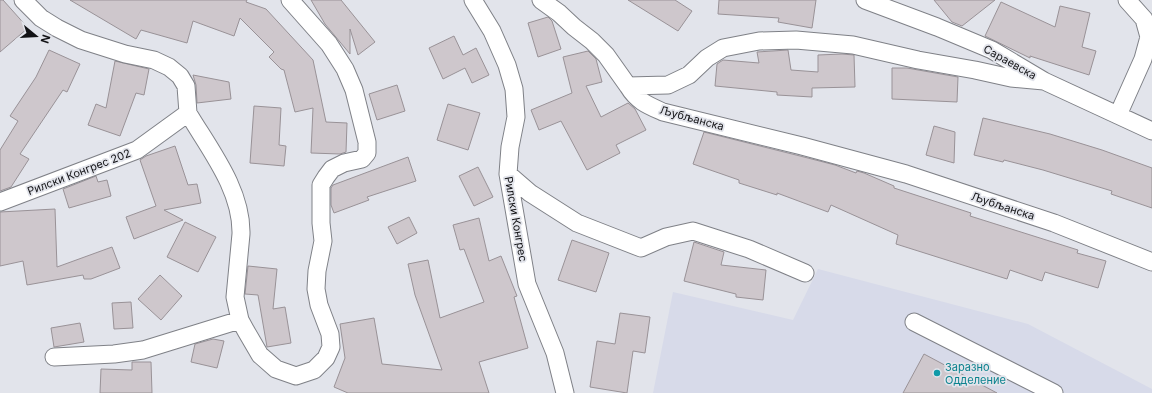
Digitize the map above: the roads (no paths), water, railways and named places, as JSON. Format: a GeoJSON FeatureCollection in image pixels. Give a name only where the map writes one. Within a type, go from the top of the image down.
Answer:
{"type":"FeatureCollection","features":[{"type":"Feature","properties":{"kind":"street"},"geometry":{"type":"LineString","coordinates":[[22,0],[41,18],[81,40],[125,54],[154,60],[170,67],[180,76],[186,86],[188,113],[225,174],[239,213],[241,234],[235,297],[240,320],[260,355],[276,369],[296,376],[314,370],[326,358],[331,347],[330,334],[319,305],[316,289],[317,271],[322,254],[323,241],[321,223],[321,185],[332,169],[344,163],[362,160],[367,153],[367,142],[354,90],[346,69],[329,44],[290,0]]}},
{"type":"Feature","properties":{"kind":"street","name":"Рилски Конгрес"},"geometry":{"type":"LineString","coordinates":[[474,0],[492,31],[507,65],[514,89],[516,117],[510,146],[508,174],[527,284],[555,353],[565,393]]}},
{"type":"Feature","properties":{"kind":"street","name":"Љубљанска"},"geometry":{"type":"LineString","coordinates":[[541,0],[592,41],[606,55],[634,96],[646,105],[663,112],[802,146],[906,174],[1054,223],[1152,262]]}},
{"type":"Feature","properties":{"kind":"street","name":"Сараевска"},"geometry":{"type":"LineString","coordinates":[[865,0],[937,27],[992,50],[1044,81],[1152,131]]}},
{"type":"Feature","properties":{"kind":"street"},"geometry":{"type":"LineString","coordinates":[[1118,115],[1143,59],[1149,37],[1144,19],[1127,0]]}},
{"type":"Feature","properties":{"kind":"street"},"geometry":{"type":"LineString","coordinates":[[628,86],[668,85],[688,75],[707,58],[723,48],[759,41],[796,40],[854,45],[918,60],[1010,78],[1044,81]]}},
{"type":"Feature","properties":{"kind":"street","name":"Рилски Конгрес 202"},"geometry":{"type":"LineString","coordinates":[[0,202],[137,150],[188,113]]}},
{"type":"Feature","properties":{"kind":"street"},"geometry":{"type":"LineString","coordinates":[[508,174],[530,193],[577,223],[641,248],[666,236],[693,231],[749,249],[805,273]]}},
{"type":"Feature","properties":{"kind":"street"},"geometry":{"type":"LineString","coordinates":[[54,357],[114,354],[143,350],[240,320]]}},
{"type":"Feature","properties":{"kind":"street"},"geometry":{"type":"LineString","coordinates":[[914,322],[1054,393]]}},
{"type":"Feature","properties":{"kind":"place","name":"Заразно Одделение"},"geometry":{"type":"Point","coordinates":[937,373]}}]}
